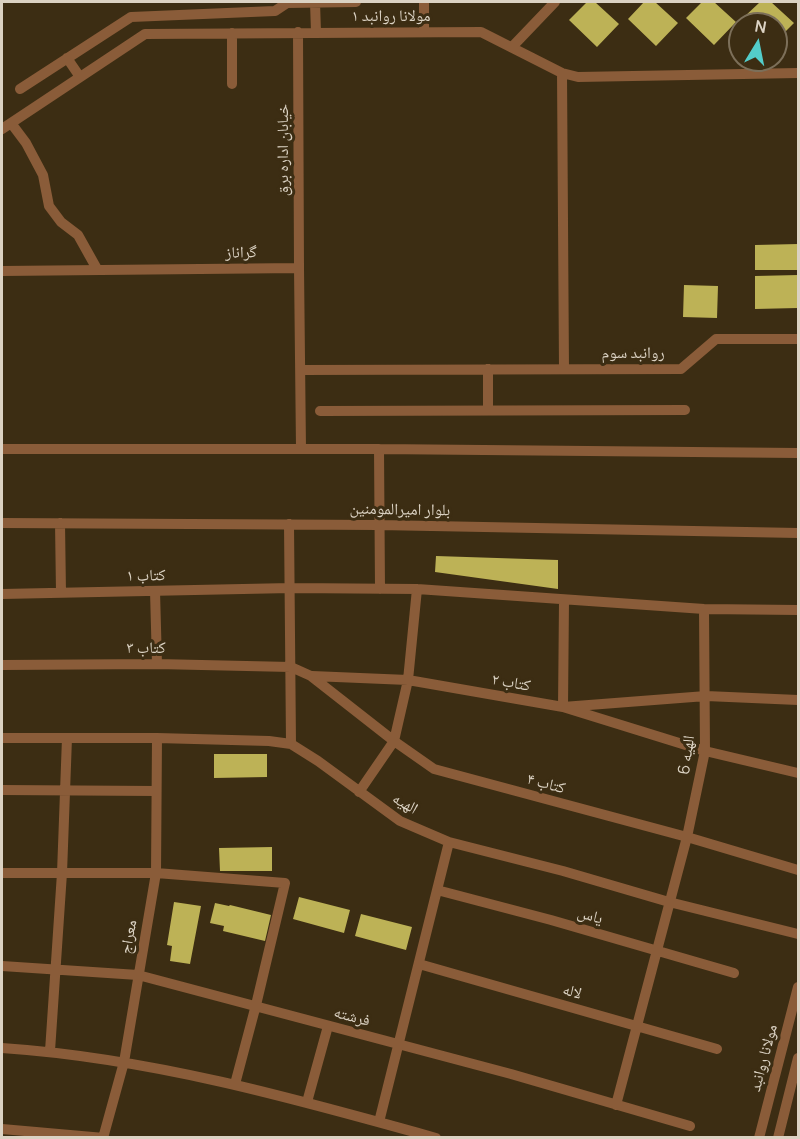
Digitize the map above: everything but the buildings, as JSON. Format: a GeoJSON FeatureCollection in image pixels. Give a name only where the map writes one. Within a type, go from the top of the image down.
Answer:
{"type":"FeatureCollection","features":[{"type":"Feature","properties":{"kind":"street"},"geometry":{"type":"LineString","coordinates":[[182,2],[182,15]]}},
{"type":"Feature","properties":{"kind":"street"},"geometry":{"type":"LineString","coordinates":[[315,2],[316,32]]}},
{"type":"Feature","properties":{"kind":"street"},"geometry":{"type":"LineString","coordinates":[[20,89],[131,17],[182,15],[287,3],[356,2]]}},
{"type":"Feature","properties":{"kind":"street"},"geometry":{"type":"LineString","coordinates":[[424,2],[424,31]]}},
{"type":"Feature","properties":{"kind":"street"},"geometry":{"type":"LineString","coordinates":[[512,47],[555,2]]}},
{"type":"Feature","properties":{"kind":"street","name":"خیابان اداره برق"},"geometry":{"type":"LineString","coordinates":[[298,32],[299,267]]}},
{"type":"Feature","properties":{"kind":"street","name":"مولانا روانبد ۱"},"geometry":{"type":"LineString","coordinates":[[6,126],[145,34],[481,32],[562,74],[578,77],[798,73]]}},
{"type":"Feature","properties":{"kind":"street"},"geometry":{"type":"LineString","coordinates":[[232,33],[232,84]]}},
{"type":"Feature","properties":{"kind":"street"},"geometry":{"type":"LineString","coordinates":[[67,58],[80,77]]}},
{"type":"Feature","properties":{"kind":"street"},"geometry":{"type":"LineString","coordinates":[[562,74],[564,369]]}},
{"type":"Feature","properties":{"kind":"street"},"geometry":{"type":"LineString","coordinates":[[6,126],[26,143],[43,175],[49,206],[61,222],[78,235],[97,269]]}},
{"type":"Feature","properties":{"kind":"street"},"geometry":{"type":"LineString","coordinates":[[299,267],[301,449]]}},
{"type":"Feature","properties":{"kind":"street","name":"گراناز"},"geometry":{"type":"LineString","coordinates":[[2,271],[299,267]]}},
{"type":"Feature","properties":{"kind":"street","name":"روانبد سوم"},"geometry":{"type":"LineString","coordinates":[[301,370],[681,369],[716,339],[798,339]]}},
{"type":"Feature","properties":{"kind":"street"},"geometry":{"type":"LineString","coordinates":[[488,369],[488,410]]}},
{"type":"Feature","properties":{"kind":"street"},"geometry":{"type":"LineString","coordinates":[[320,411],[685,410]]}},
{"type":"Feature","properties":{"kind":"street"},"geometry":{"type":"LineString","coordinates":[[379,449],[380,589]]}},
{"type":"Feature","properties":{"kind":"street"},"geometry":{"type":"LineString","coordinates":[[2,450],[379,449],[798,453]]}},
{"type":"Feature","properties":{"kind":"street","name":"بلوار امیرالمومنین"},"geometry":{"type":"LineString","coordinates":[[2,523],[379,525],[798,533]]}},
{"type":"Feature","properties":{"kind":"street"},"geometry":{"type":"LineString","coordinates":[[60,523],[61,593]]}},
{"type":"Feature","properties":{"kind":"street"},"geometry":{"type":"LineString","coordinates":[[289,524],[291,744]]}},
{"type":"Feature","properties":{"kind":"street","name":"کتاب ۱"},"geometry":{"type":"LineString","coordinates":[[2,594],[291,588],[417,589],[704,609],[798,610]]}},
{"type":"Feature","properties":{"kind":"street"},"geometry":{"type":"LineString","coordinates":[[359,792],[394,741],[408,680],[417,589]]}},
{"type":"Feature","properties":{"kind":"street"},"geometry":{"type":"LineString","coordinates":[[155,591],[157,664]]}},
{"type":"Feature","properties":{"kind":"street"},"geometry":{"type":"LineString","coordinates":[[564,600],[563,707],[705,751],[798,773]]}},
{"type":"Feature","properties":{"kind":"street","name":"الهیه 6"},"geometry":{"type":"LineString","coordinates":[[616,1105],[687,837],[705,751],[704,609]]}},
{"type":"Feature","properties":{"kind":"street","name":"کتاب ۳"},"geometry":{"type":"LineString","coordinates":[[2,665],[157,664],[291,667]]}},
{"type":"Feature","properties":{"kind":"street"},"geometry":{"type":"LineString","coordinates":[[291,667],[311,676]]}},
{"type":"Feature","properties":{"kind":"street","name":"کتاب ۲"},"geometry":{"type":"LineString","coordinates":[[311,676],[408,680],[563,707],[706,696],[798,700]]}},
{"type":"Feature","properties":{"kind":"street","name":"کتاب ۴"},"geometry":{"type":"LineString","coordinates":[[311,676],[434,769],[687,837],[798,870]]}},
{"type":"Feature","properties":{"kind":"street","name":"الهیه"},"geometry":{"type":"LineString","coordinates":[[2,738],[157,738],[270,741],[291,744],[400,821],[449,842],[563,871],[669,902],[798,934]]}},
{"type":"Feature","properties":{"kind":"street"},"geometry":{"type":"LineString","coordinates":[[50,1051],[62,873],[67,738]]}},
{"type":"Feature","properties":{"kind":"street","name":"معراج"},"geometry":{"type":"LineString","coordinates":[[103,1137],[124,1062],[156,873],[157,738]]}},
{"type":"Feature","properties":{"kind":"street"},"geometry":{"type":"LineString","coordinates":[[2,790],[156,791]]}},
{"type":"Feature","properties":{"kind":"street"},"geometry":{"type":"LineString","coordinates":[[379,1122],[449,842]]}},
{"type":"Feature","properties":{"kind":"street"},"geometry":{"type":"LineString","coordinates":[[2,873],[156,873],[285,883],[235,1084]]}},
{"type":"Feature","properties":{"kind":"street","name":"یاس"},"geometry":{"type":"LineString","coordinates":[[437,890],[734,973]]}},
{"type":"Feature","properties":{"kind":"street","name":"لاله"},"geometry":{"type":"LineString","coordinates":[[419,964],[717,1049]]}},
{"type":"Feature","properties":{"kind":"street","name":"فرشته"},"geometry":{"type":"LineString","coordinates":[[2,966],[138,975],[256,1005],[690,1126]]}},
{"type":"Feature","properties":{"kind":"street","name":"مولانا روانبد"},"geometry":{"type":"LineString","coordinates":[[759,1137],[798,987]]}},
{"type":"Feature","properties":{"kind":"street"},"geometry":{"type":"LineString","coordinates":[[307,1102],[327,1026]]}},
{"type":"Feature","properties":{"kind":"street"},"geometry":{"type":"LineString","coordinates":[[2,1048],[50,1051],[124,1062],[235,1084],[436,1137]]}},
{"type":"Feature","properties":{"kind":"street","name":"مولانا روانبد"},"geometry":{"type":"LineString","coordinates":[[778,1137],[793,1098],[798,1058]]}},
{"type":"Feature","properties":{"kind":"street"},"geometry":{"type":"LineString","coordinates":[[2,1129],[103,1137]]}}]}
